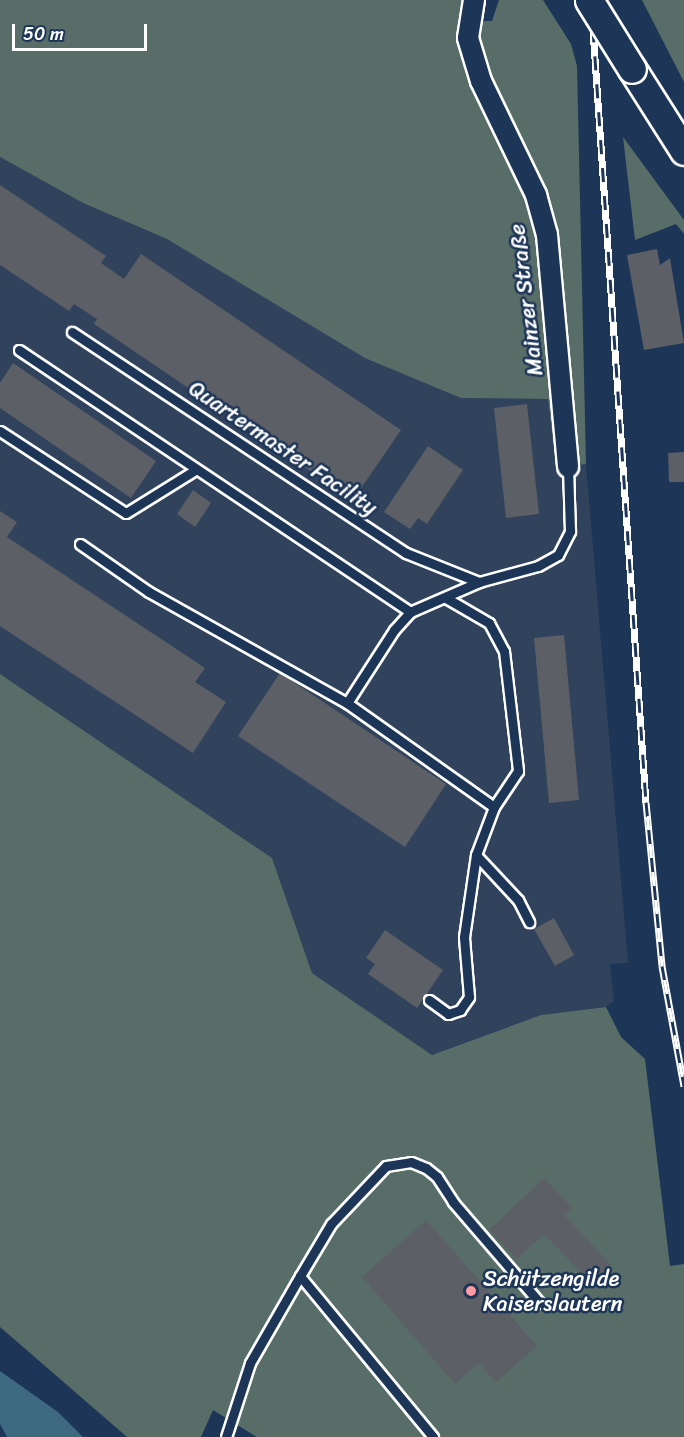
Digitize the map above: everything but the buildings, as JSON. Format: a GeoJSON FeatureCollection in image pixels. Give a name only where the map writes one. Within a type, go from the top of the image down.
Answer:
{"type":"FeatureCollection","features":[{"type":"Feature","properties":{"kind":"main road"},"geometry":{"type":"LineString","coordinates":[[589,0],[684,150]]}},
{"type":"Feature","properties":{"kind":"street","name":"Mainzer Straße"},"geometry":{"type":"LineString","coordinates":[[474,0],[468,38],[481,81],[536,195],[547,235],[568,467]]}},
{"type":"Feature","properties":{"kind":"lane","name":"Quartermaster Facility"},"geometry":{"type":"LineString","coordinates":[[72,332],[405,553],[479,582]]}},
{"type":"Feature","properties":{"kind":"lane"},"geometry":{"type":"LineString","coordinates":[[19,350],[410,612]]}},
{"type":"Feature","properties":{"kind":"lane"},"geometry":{"type":"LineString","coordinates":[[0,431],[126,513],[195,470]]}},
{"type":"Feature","properties":{"kind":"lane"},"geometry":{"type":"LineString","coordinates":[[347,703],[394,630],[410,612],[479,582],[538,566],[558,555],[570,531],[568,467]]}},
{"type":"Feature","properties":{"kind":"lane"},"geometry":{"type":"LineString","coordinates":[[81,544],[149,592],[347,703],[494,807]]}},
{"type":"Feature","properties":{"kind":"lane"},"geometry":{"type":"LineString","coordinates":[[429,1000],[448,1014],[460,1010],[469,997],[464,937],[476,855],[494,807],[518,771],[504,651],[489,623],[446,598]]}},
{"type":"Feature","properties":{"kind":"lane"},"geometry":{"type":"LineString","coordinates":[[476,855],[518,900],[529,922]]}},
{"type":"Feature","properties":{"kind":"lane"},"geometry":{"type":"LineString","coordinates":[[226,1437],[250,1363],[331,1224],[372,1176],[391,1164],[411,1162],[426,1167],[437,1177],[453,1202],[540,1303]]}},
{"type":"Feature","properties":{"kind":"lane"},"geometry":{"type":"LineString","coordinates":[[300,1276],[433,1437]]}},
{"type":"Feature","properties":{"kind":"shaded area"},"geometry":{"type":"Polygon","coordinates":[[[0,157],[83,203],[167,239],[461,398],[548,399],[556,468],[586,464],[628,963],[610,964],[614,1001],[606,1007],[541,1015],[432,1055],[312,973],[272,858],[0,674],[0,157]]]}},
{"type":"Feature","properties":{"kind":"shaded area"},"geometry":{"type":"Polygon","coordinates":[[[0,1371],[58,1412],[83,1437],[7,1437],[0,1424],[0,1371]]]}},
{"type":"Feature","properties":{"kind":"green space"},"geometry":{"type":"Polygon","coordinates":[[[0,0],[462,0],[458,21],[492,21],[499,0],[543,0],[571,44],[577,66],[586,464],[556,468],[548,399],[461,398],[365,358],[167,239],[83,203],[0,157],[0,0]]]}},
{"type":"Feature","properties":{"kind":"green space"},"geometry":{"type":"Polygon","coordinates":[[[642,0],[684,0],[684,82],[642,0]]]}},
{"type":"Feature","properties":{"kind":"green space"},"geometry":{"type":"Polygon","coordinates":[[[623,137],[684,220],[684,234],[676,224],[635,240],[623,137]]]}},
{"type":"Feature","properties":{"kind":"green space"},"geometry":{"type":"Polygon","coordinates":[[[0,674],[272,858],[312,973],[432,1055],[541,1015],[606,1007],[621,1037],[645,1059],[670,1266],[684,1264],[684,1437],[257,1437],[213,1410],[201,1437],[127,1437],[0,1327],[0,674]]]}},
{"type":"Feature","properties":{"kind":"railway"},"geometry":{"type":"LineString","coordinates":[[591,0],[646,802],[662,966],[684,1086]]}},
{"type":"Feature","properties":{"kind":"place","name":"Schützengilde Kaiserslautern"},"geometry":{"type":"Point","coordinates":[471,1291]}}]}
